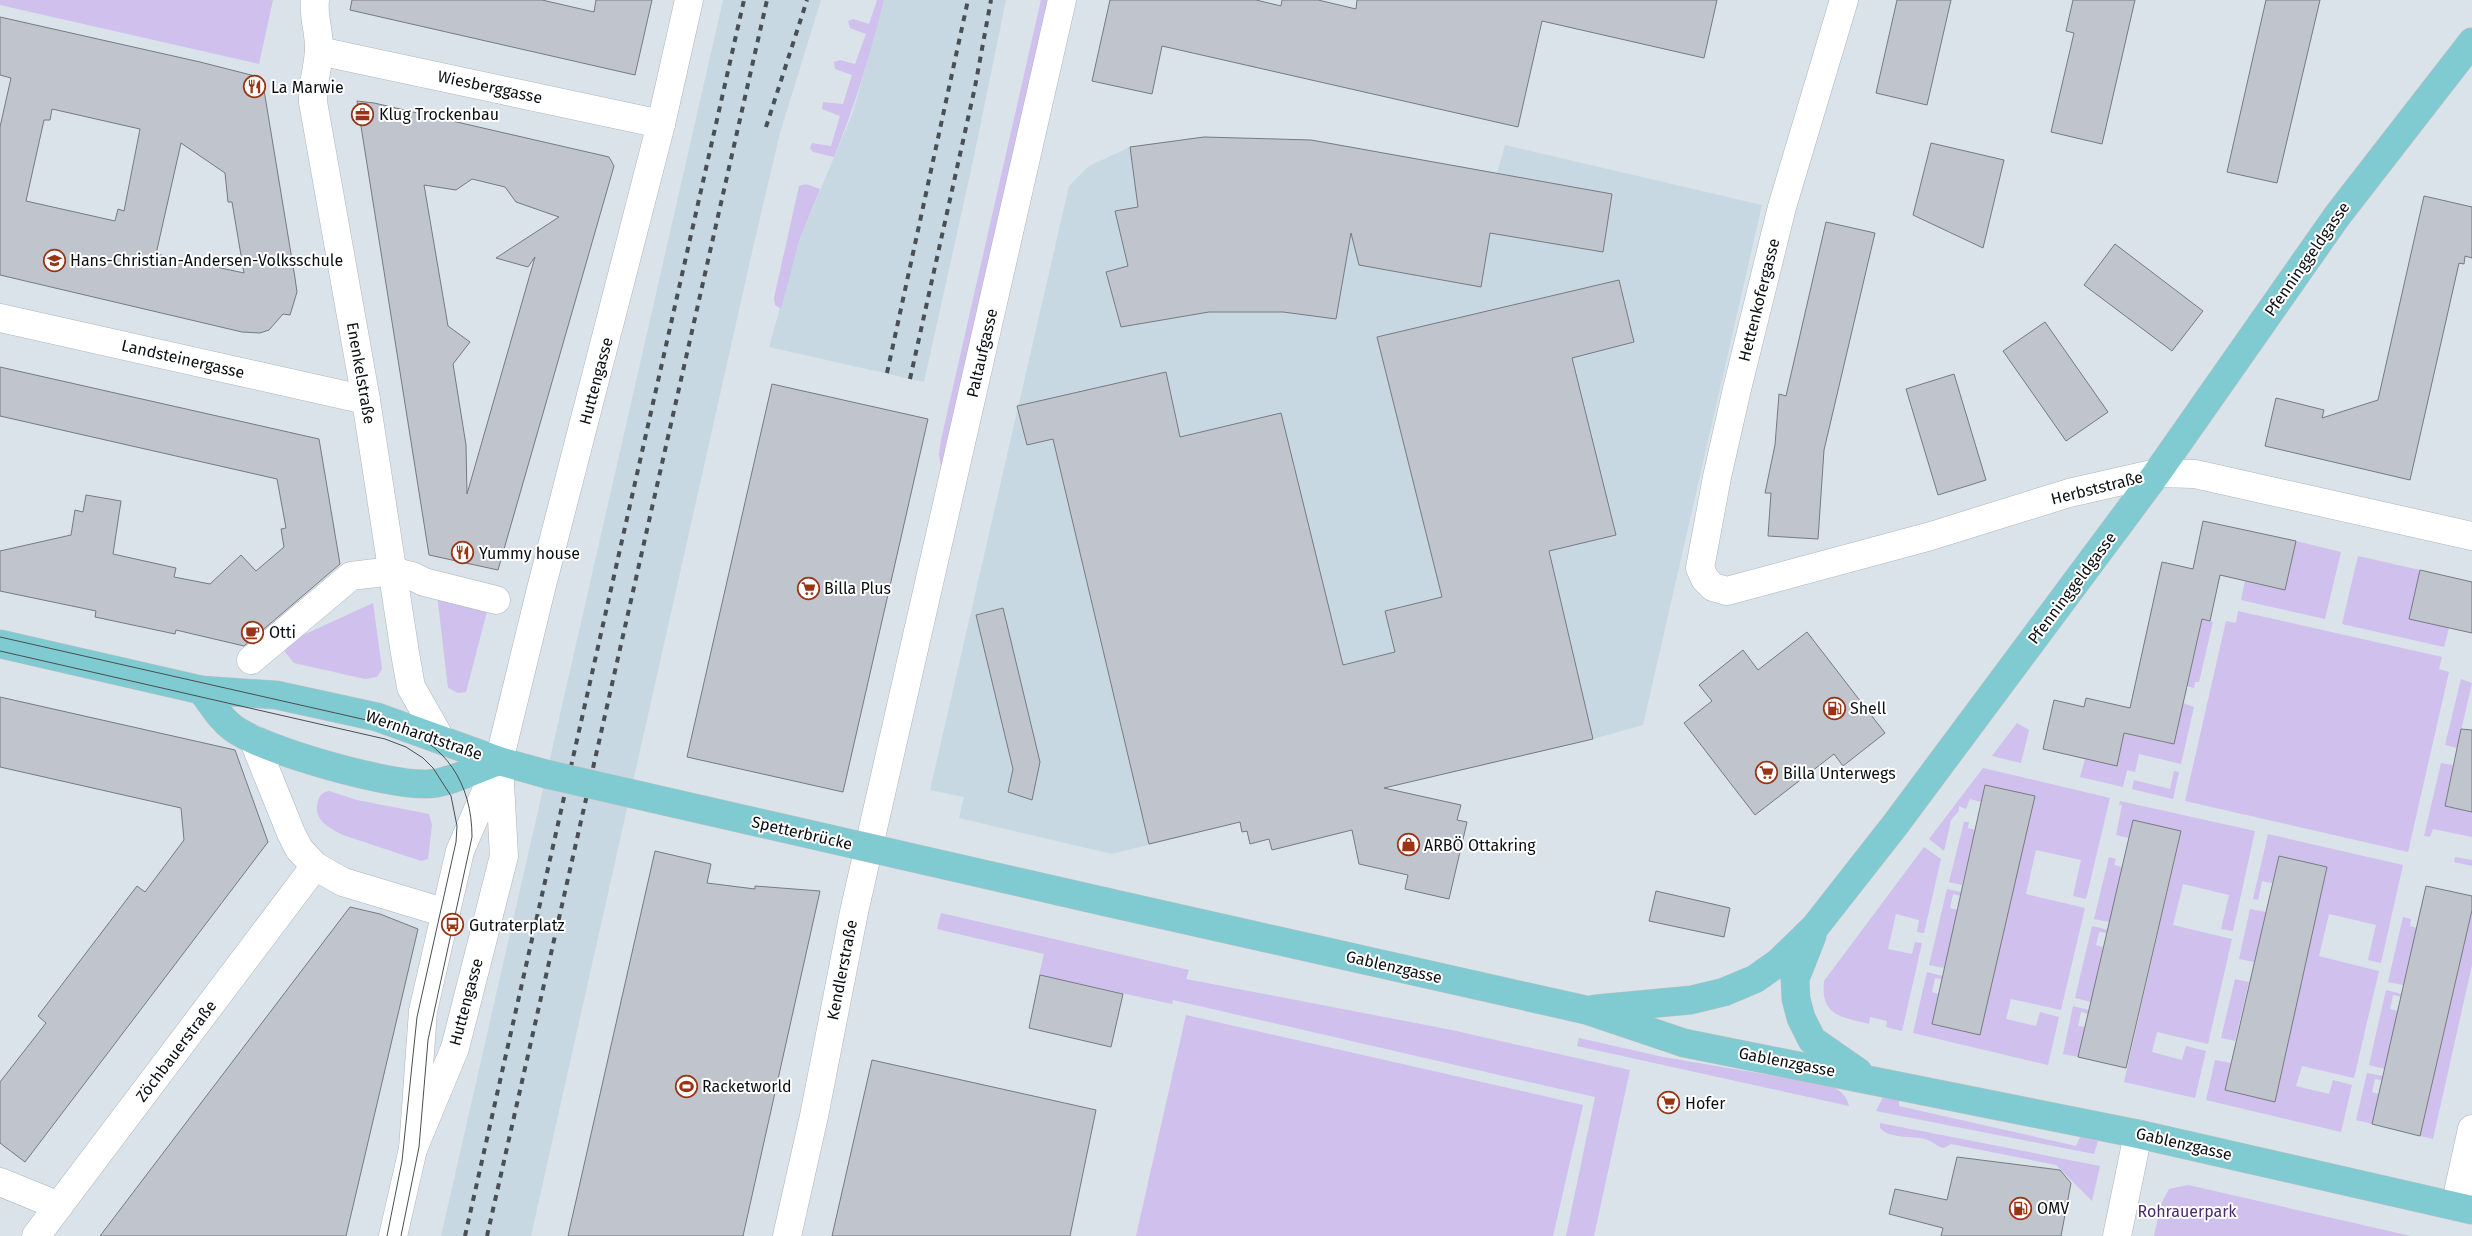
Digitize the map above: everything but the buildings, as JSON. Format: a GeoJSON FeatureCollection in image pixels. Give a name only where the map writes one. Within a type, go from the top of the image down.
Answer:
{"type":"FeatureCollection","features":[{"type":"Feature","properties":{"kind":"main road","name":"Pfenninggeldgasse"},"geometry":{"type":"LineString","coordinates":[[1586,1010],[1691,1000],[1724,992],[1755,979],[1778,962],[1815,927],[1895,825],[2157,473],[2337,216],[2472,42]]}},
{"type":"Feature","properties":{"kind":"main road","name":"Wernhardtstraße"},"geometry":{"type":"LineString","coordinates":[[0,644],[201,690],[276,695],[340,708],[377,717],[499,761]]}},
{"type":"Feature","properties":{"kind":"main road","name":"Wernhardtstraße"},"geometry":{"type":"LineString","coordinates":[[201,690],[232,728],[253,739],[329,766],[404,782],[426,784],[438,782],[499,761]]}},
{"type":"Feature","properties":{"kind":"main road","name":"Spetterbrücke"},"geometry":{"type":"LineString","coordinates":[[499,761],[546,774],[1106,902]]}},
{"type":"Feature","properties":{"kind":"main road","name":"Gablenzgasse"},"geometry":{"type":"LineString","coordinates":[[1106,902],[1586,1010],[1684,1043],[2138,1134],[2463,1208]]}},
{"type":"Feature","properties":{"kind":"main road"},"geometry":{"type":"LineString","coordinates":[[1815,927],[1795,979],[1796,999],[1801,1018],[1812,1040],[1865,1078]]}},
{"type":"Feature","properties":{"kind":"street","name":"Enenkelstraße"},"geometry":{"type":"LineString","coordinates":[[316,0],[314,12],[319,50],[313,88],[314,102],[366,400],[411,687],[441,740]]}},
{"type":"Feature","properties":{"kind":"street","name":"Huttengasse"},"geometry":{"type":"LineString","coordinates":[[393,1236],[413,1149],[423,1011],[460,850],[499,761],[541,589],[661,124],[689,0]]}},
{"type":"Feature","properties":{"kind":"street","name":"Paltaufgasse"},"geometry":{"type":"LineString","coordinates":[[902,705],[1062,0]]}},
{"type":"Feature","properties":{"kind":"street","name":"Hettenkofergasse"},"geometry":{"type":"LineString","coordinates":[[1727,591],[1713,587],[1704,579],[1700,568],[1713,495],[1782,207],[1844,0]]}},
{"type":"Feature","properties":{"kind":"street","name":"Wiesberggasse"},"geometry":{"type":"LineString","coordinates":[[319,50],[661,124]]}},
{"type":"Feature","properties":{"kind":"street","name":"Landsteinergasse"},"geometry":{"type":"LineString","coordinates":[[0,318],[366,400]]}},
{"type":"Feature","properties":{"kind":"street","name":"Herbststraße"},"geometry":{"type":"LineString","coordinates":[[1727,591],[1930,536],[2069,493],[2157,473],[2195,474],[2472,536]]}},
{"type":"Feature","properties":{"kind":"street"},"geometry":{"type":"LineString","coordinates":[[251,660],[351,576],[392,571],[412,576],[424,582],[496,600]]}},
{"type":"Feature","properties":{"kind":"street","name":"Kendlerstraße"},"geometry":{"type":"LineString","coordinates":[[787,1236],[814,1116],[854,912],[902,705]]}},
{"type":"Feature","properties":{"kind":"street"},"geometry":{"type":"LineString","coordinates":[[253,739],[291,833],[299,849],[315,866],[343,882],[446,913]]}},
{"type":"Feature","properties":{"kind":"street","name":"Huttengasse"},"geometry":{"type":"LineString","coordinates":[[413,1149],[455,1048],[504,856],[499,761]]}},
{"type":"Feature","properties":{"kind":"street","name":"Zöchbauerstraße"},"geometry":{"type":"LineString","coordinates":[[36,1236],[315,866]]}},
{"type":"Feature","properties":{"kind":"street"},"geometry":{"type":"LineString","coordinates":[[2463,1208],[2472,1129]]}},
{"type":"Feature","properties":{"kind":"street"},"geometry":{"type":"LineString","coordinates":[[2117,1236],[2138,1134]]}},
{"type":"Feature","properties":{"kind":"street"},"geometry":{"type":"LineString","coordinates":[[0,1182],[59,1206]]}},
{"type":"Feature","properties":{"kind":"shaded area"},"geometry":{"type":"Polygon","coordinates":[[[723,0],[821,0],[780,133],[755,239],[531,1236],[441,1236],[723,0]]]}},
{"type":"Feature","properties":{"kind":"shaded area"},"geometry":{"type":"Polygon","coordinates":[[[884,0],[1006,0],[973,161],[924,382],[769,347],[799,241],[853,112],[884,0]]]}},
{"type":"Feature","properties":{"kind":"shaded area"},"geometry":{"type":"Polygon","coordinates":[[[1204,137],[1311,140],[1497,173],[1505,145],[1762,205],[1643,725],[1593,739],[1316,804],[1324,837],[1272,850],[1269,839],[1250,844],[1248,831],[1242,832],[1240,822],[1112,854],[959,818],[964,797],[930,790],[1069,186],[1089,166],[1130,147],[1204,137]]]}},
{"type":"Feature","properties":{"kind":"green space"},"geometry":{"type":"Polygon","coordinates":[[[0,0],[273,0],[259,64],[0,5],[0,0]]]}},
{"type":"Feature","properties":{"kind":"green space"},"geometry":{"type":"Polygon","coordinates":[[[877,0],[884,0],[862,80],[834,157],[813,152],[810,148],[812,143],[831,146],[840,116],[822,109],[823,102],[843,104],[852,75],[835,69],[834,62],[840,60],[855,64],[866,34],[850,28],[848,21],[853,19],[869,24],[877,0]]]}},
{"type":"Feature","properties":{"kind":"green space"},"geometry":{"type":"Polygon","coordinates":[[[1041,0],[1055,0],[942,476],[939,454],[941,440],[1041,0]]]}},
{"type":"Feature","properties":{"kind":"green space"},"geometry":{"type":"Polygon","coordinates":[[[806,184],[820,189],[799,241],[781,309],[775,305],[774,298],[799,186],[806,184]]]}},
{"type":"Feature","properties":{"kind":"green space"},"geometry":{"type":"Polygon","coordinates":[[[2296,541],[2341,552],[2325,619],[2241,600],[2245,581],[2285,590],[2296,541]]]}},
{"type":"Feature","properties":{"kind":"green space"},"geometry":{"type":"Polygon","coordinates":[[[2358,556],[2420,570],[2449,628],[2444,647],[2342,624],[2358,556]]]}},
{"type":"Feature","properties":{"kind":"green space"},"geometry":{"type":"Polygon","coordinates":[[[437,594],[489,604],[466,692],[458,693],[448,688],[437,594]]]}},
{"type":"Feature","properties":{"kind":"green space"},"geometry":{"type":"Polygon","coordinates":[[[373,603],[382,669],[377,677],[365,679],[294,663],[285,652],[288,642],[373,603]]]}},
{"type":"Feature","properties":{"kind":"green space"},"geometry":{"type":"Polygon","coordinates":[[[2238,611],[2442,657],[2439,669],[2449,672],[2408,852],[2185,801],[2226,621],[2236,623],[2238,611]]]}},
{"type":"Feature","properties":{"kind":"green space"},"geometry":{"type":"Polygon","coordinates":[[[2202,619],[2213,622],[2199,682],[2195,682],[2194,688],[2187,686],[2202,619]]]}},
{"type":"Feature","properties":{"kind":"green space"},"geometry":{"type":"Polygon","coordinates":[[[2461,679],[2472,683],[2457,748],[2445,745],[2461,679]]]}},
{"type":"Feature","properties":{"kind":"green space"},"geometry":{"type":"Polygon","coordinates":[[[2183,703],[2194,707],[2181,764],[2139,754],[2135,772],[2127,770],[2123,787],[2080,777],[2085,759],[2117,765],[2124,733],[2174,744],[2183,703]]]}},
{"type":"Feature","properties":{"kind":"green space"},"geometry":{"type":"Polygon","coordinates":[[[2017,723],[2029,730],[2021,763],[1992,756],[2017,723]]]}},
{"type":"Feature","properties":{"kind":"green space"},"geometry":{"type":"Polygon","coordinates":[[[2441,763],[2453,765],[2445,806],[2472,812],[2472,837],[2433,829],[2430,837],[2424,836],[2441,763]]]}},
{"type":"Feature","properties":{"kind":"green space"},"geometry":{"type":"Polygon","coordinates":[[[1983,768],[2110,798],[2086,899],[2073,896],[2081,860],[2036,850],[2026,894],[2085,908],[2061,1010],[2011,999],[2006,1019],[2036,1026],[2040,1012],[2059,1017],[2048,1065],[1913,1033],[1927,972],[1943,976],[1942,979],[1935,978],[1932,992],[1939,994],[1980,1034],[2034,796],[1985,785],[1981,802],[1970,799],[1966,809],[1959,806],[1959,811],[1951,820],[1944,851],[1929,839],[1983,768]]]}},
{"type":"Feature","properties":{"kind":"green space"},"geometry":{"type":"Polygon","coordinates":[[[2174,771],[2179,772],[2173,799],[2132,789],[2134,780],[2170,789],[2174,771]]]}},
{"type":"Feature","properties":{"kind":"green space"},"geometry":{"type":"Polygon","coordinates":[[[329,791],[357,800],[429,814],[432,825],[428,859],[421,861],[343,835],[327,826],[317,813],[317,807],[321,795],[329,791]]]}},
{"type":"Feature","properties":{"kind":"green space"},"geometry":{"type":"Polygon","coordinates":[[[2120,801],[2255,831],[2233,931],[2221,929],[2229,895],[2183,884],[2173,925],[2232,939],[2208,1044],[2157,1032],[2152,1052],[2182,1060],[2186,1046],[2206,1051],[2195,1098],[2124,1082],[2181,832],[2133,820],[2129,838],[2116,835],[2122,805],[2119,805],[2120,801]]]}},
{"type":"Feature","properties":{"kind":"green space"},"geometry":{"type":"Polygon","coordinates":[[[1964,822],[1969,822],[1968,828],[1975,830],[1962,885],[1949,882],[1964,822]]]}},
{"type":"Feature","properties":{"kind":"green space"},"geometry":{"type":"Polygon","coordinates":[[[2268,834],[2403,865],[2381,963],[2368,960],[2376,925],[2329,914],[2319,956],[2379,971],[2354,1078],[2302,1066],[2296,1086],[2329,1094],[2333,1080],[2352,1085],[2341,1132],[2206,1100],[2215,1060],[2231,1063],[2225,1090],[2275,1102],[2326,867],[2279,856],[2272,883],[2262,881],[2258,900],[2253,899],[2268,834]]]}},
{"type":"Feature","properties":{"kind":"green space"},"geometry":{"type":"Polygon","coordinates":[[[1924,847],[1941,859],[1924,933],[1917,932],[1919,920],[1896,914],[1888,949],[1912,954],[1915,942],[1922,943],[1902,1031],[1886,1027],[1887,1021],[1870,1017],[1869,1024],[1842,1017],[1829,1008],[1824,993],[1824,981],[1924,847]]]}},
{"type":"Feature","properties":{"kind":"green space"},"geometry":{"type":"Polygon","coordinates":[[[2109,857],[2116,859],[2114,865],[2122,867],[2110,922],[2094,919],[2109,857]]]}},
{"type":"Feature","properties":{"kind":"green space"},"geometry":{"type":"Polygon","coordinates":[[[2455,857],[2472,860],[2472,866],[2454,862],[2455,857]]]}},
{"type":"Feature","properties":{"kind":"green space"},"geometry":{"type":"Polygon","coordinates":[[[1947,889],[1961,892],[1960,896],[1953,894],[1950,908],[1958,910],[1944,968],[1929,965],[1947,889]]]}},
{"type":"Feature","properties":{"kind":"green space"},"geometry":{"type":"Polygon","coordinates":[[[2250,909],[2266,912],[2254,962],[2239,959],[2250,909]]]}},
{"type":"Feature","properties":{"kind":"green space"},"geometry":{"type":"Polygon","coordinates":[[[2472,910],[2472,965],[2433,1139],[2420,1136],[2472,910]]]}},
{"type":"Feature","properties":{"kind":"green space"},"geometry":{"type":"Polygon","coordinates":[[[941,913],[1189,970],[1186,979],[1452,1030],[1630,1070],[1594,1236],[1566,1236],[1595,1097],[1173,1000],[1172,1004],[1039,975],[1044,954],[937,929],[941,913]]]}},
{"type":"Feature","properties":{"kind":"green space"},"geometry":{"type":"Polygon","coordinates":[[[2403,917],[2411,919],[2410,926],[2417,928],[2403,985],[2388,982],[2403,917]]]}},
{"type":"Feature","properties":{"kind":"green space"},"geometry":{"type":"Polygon","coordinates":[[[2092,926],[2108,930],[2107,933],[2099,932],[2096,945],[2103,947],[2091,1002],[2075,998],[2092,926]]]}},
{"type":"Feature","properties":{"kind":"green space"},"geometry":{"type":"Polygon","coordinates":[[[2235,979],[2249,982],[2235,1041],[2221,1038],[2235,979]]]}},
{"type":"Feature","properties":{"kind":"green space"},"geometry":{"type":"Polygon","coordinates":[[[2386,990],[2402,994],[2401,997],[2393,995],[2390,1009],[2398,1011],[2385,1069],[2369,1065],[2386,990]]]}},
{"type":"Feature","properties":{"kind":"green space"},"geometry":{"type":"Polygon","coordinates":[[[2073,1006],[2089,1010],[2088,1014],[2081,1012],[2078,1026],[2085,1027],[2078,1057],[2063,1054],[2073,1006]]]}},
{"type":"Feature","properties":{"kind":"green space"},"geometry":{"type":"Polygon","coordinates":[[[1186,1015],[1583,1105],[1553,1236],[1136,1236],[1186,1015]]]}},
{"type":"Feature","properties":{"kind":"green space"},"geometry":{"type":"Polygon","coordinates":[[[1579,1038],[1663,1057],[1829,1085],[1842,1093],[1849,1106],[1577,1046],[1579,1038]]]}},
{"type":"Feature","properties":{"kind":"green space"},"geometry":{"type":"Polygon","coordinates":[[[2367,1073],[2383,1076],[2382,1080],[2375,1079],[2372,1092],[2379,1094],[2372,1124],[2356,1120],[2367,1073]]]}},
{"type":"Feature","properties":{"kind":"green space"},"geometry":{"type":"Polygon","coordinates":[[[1883,1097],[1899,1097],[1899,1106],[2076,1146],[2080,1137],[2098,1141],[2094,1154],[1876,1111],[1883,1097]]]}},
{"type":"Feature","properties":{"kind":"green space"},"geometry":{"type":"Polygon","coordinates":[[[1880,1123],[2100,1166],[2092,1201],[2056,1165],[1951,1144],[1942,1148],[1924,1139],[1891,1135],[1880,1128],[1880,1123]]]}},
{"type":"Feature","properties":{"kind":"green space","name":"Rohrauerpark"},"geometry":{"type":"Polygon","coordinates":[[[2188,1185],[2411,1236],[2154,1236],[2161,1204],[2169,1189],[2188,1185]]]}},
{"type":"Feature","properties":{"kind":"tram line"},"geometry":{"type":"LineString","coordinates":[[0,637],[393,726],[412,733],[428,743],[441,754],[452,768],[461,783],[467,800],[471,818],[472,837],[428,1040],[419,1147],[401,1236]]}},
{"type":"Feature","properties":{"kind":"tram line"},"geometry":{"type":"LineString","coordinates":[[0,651],[385,739],[406,747],[423,758],[433,768],[451,796],[457,826],[456,842],[417,1017],[402,1161],[387,1236]]}},
{"type":"Feature","properties":{"kind":"railway"},"geometry":{"type":"LineString","coordinates":[[465,1236],[744,0]]}},
{"type":"Feature","properties":{"kind":"railway"},"geometry":{"type":"LineString","coordinates":[[487,1236],[767,0]]}},
{"type":"Feature","properties":{"kind":"railway"},"geometry":{"type":"LineString","coordinates":[[766,127],[807,0]]}},
{"type":"Feature","properties":{"kind":"railway"},"geometry":{"type":"LineString","coordinates":[[887,373],[968,0]]}},
{"type":"Feature","properties":{"kind":"railway"},"geometry":{"type":"LineString","coordinates":[[910,379],[975,87],[991,0]]}},
{"type":"Feature","properties":{"kind":"place","name":"La Marwie"},"geometry":{"type":"Point","coordinates":[255,87]}},
{"type":"Feature","properties":{"kind":"place","name":"Klug Trockenbau"},"geometry":{"type":"Point","coordinates":[363,114]}},
{"type":"Feature","properties":{"kind":"place","name":"Hans-Christian-Andersen-Volksschule"},"geometry":{"type":"Point","coordinates":[54,260]}},
{"type":"Feature","properties":{"kind":"place","name":"Yummy house"},"geometry":{"type":"Point","coordinates":[463,553]}},
{"type":"Feature","properties":{"kind":"place","name":"Billa Plus"},"geometry":{"type":"Point","coordinates":[808,588]}},
{"type":"Feature","properties":{"kind":"place","name":"Otti"},"geometry":{"type":"Point","coordinates":[253,632]}},
{"type":"Feature","properties":{"kind":"place","name":"Shell"},"geometry":{"type":"Point","coordinates":[1834,708]}},
{"type":"Feature","properties":{"kind":"place","name":"Billa Unterwegs"},"geometry":{"type":"Point","coordinates":[1767,773]}},
{"type":"Feature","properties":{"kind":"place","name":"ARBÖ Ottakring"},"geometry":{"type":"Point","coordinates":[1408,845]}},
{"type":"Feature","properties":{"kind":"place","name":"Gutraterplatz"},"geometry":{"type":"Point","coordinates":[453,925]}},
{"type":"Feature","properties":{"kind":"place","name":"Racketworld"},"geometry":{"type":"Point","coordinates":[686,1086]}},
{"type":"Feature","properties":{"kind":"place","name":"Hofer"},"geometry":{"type":"Point","coordinates":[1669,1103]}},
{"type":"Feature","properties":{"kind":"place","name":"OMV"},"geometry":{"type":"Point","coordinates":[2021,1208]}}]}
